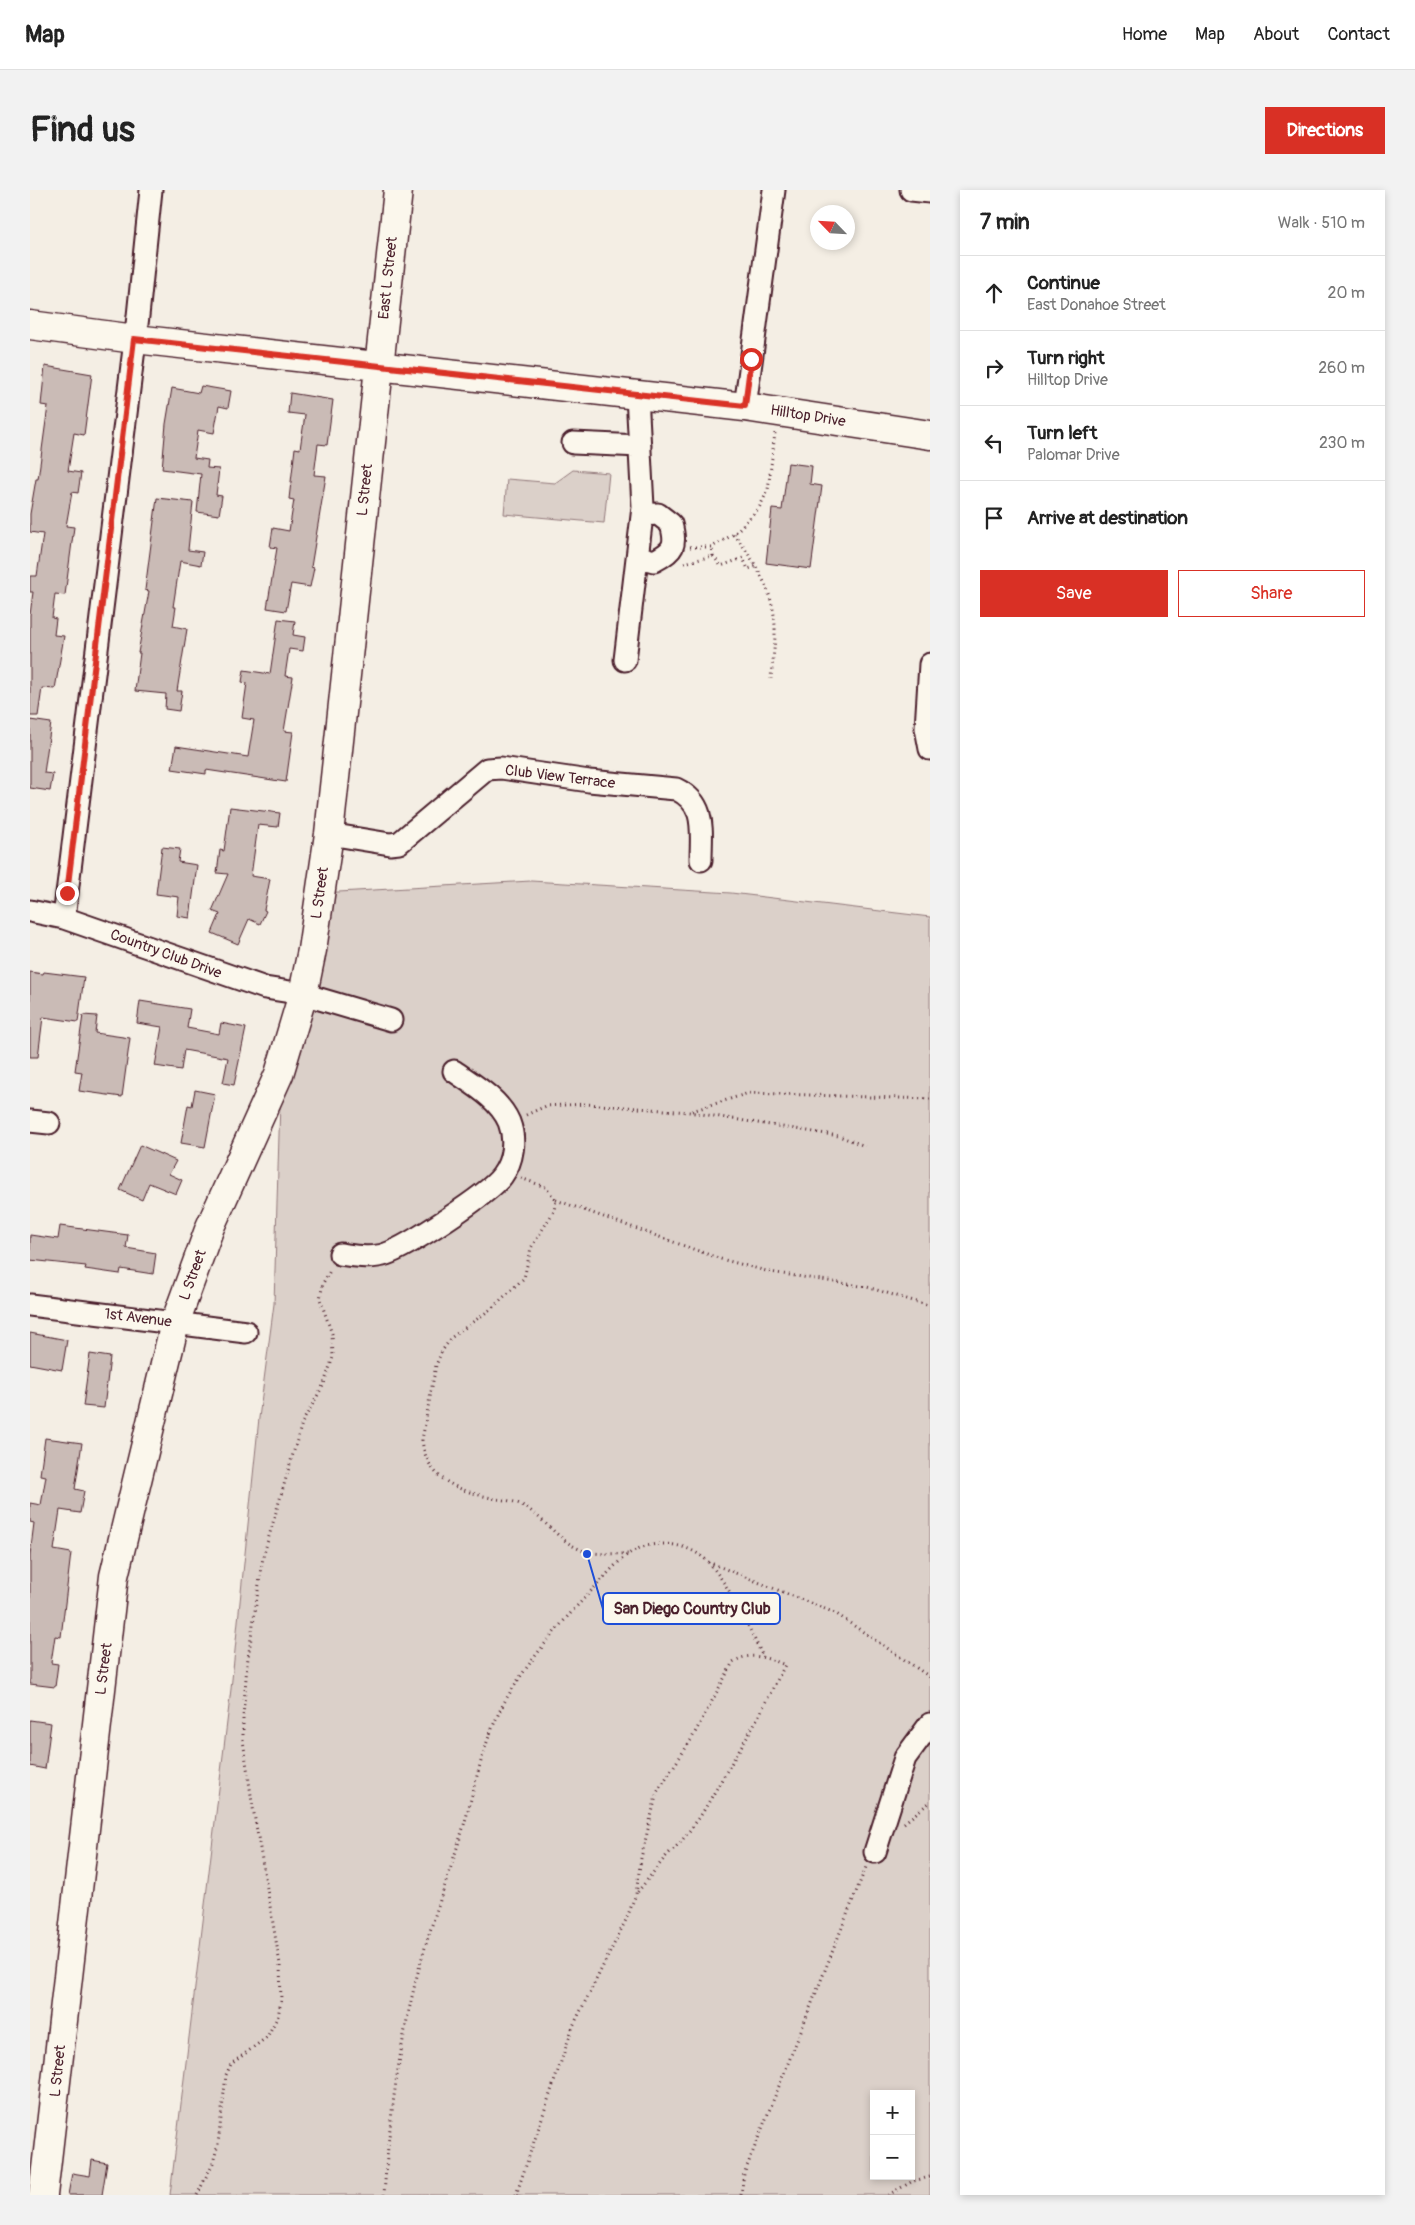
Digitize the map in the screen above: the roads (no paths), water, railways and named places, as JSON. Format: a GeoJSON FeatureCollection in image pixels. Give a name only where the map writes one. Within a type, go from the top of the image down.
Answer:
{"type":"FeatureCollection","features":[{"type":"Feature","properties":{"kind":"main road","name":"East L Street"},"geometry":{"type":"LineString","coordinates":[[379,367],[398,190]]}},
{"type":"Feature","properties":{"kind":"main road","name":"Hilltop Drive"},"geometry":{"type":"LineString","coordinates":[[30,325],[379,367],[745,406],[930,435]]}},
{"type":"Feature","properties":{"kind":"main road","name":"L Street"},"geometry":{"type":"LineString","coordinates":[[43,2195],[114,1576],[175,1323],[210,1227],[279,1074],[303,994],[312,950],[329,834],[379,367]]}},
{"type":"Feature","properties":{"kind":"street"},"geometry":{"type":"LineString","coordinates":[[64,918],[151,190]]}},
{"type":"Feature","properties":{"kind":"street"},"geometry":{"type":"LineString","coordinates":[[745,406],[774,190]]}},
{"type":"Feature","properties":{"kind":"street"},"geometry":{"type":"LineString","coordinates":[[911,190],[930,192]]}},
{"type":"Feature","properties":{"kind":"street"},"geometry":{"type":"LineString","coordinates":[[625,660],[639,557],[642,515],[638,395]]}},
{"type":"Feature","properties":{"kind":"street"},"geometry":{"type":"LineString","coordinates":[[573,443],[640,446]]}},
{"type":"Feature","properties":{"kind":"street"},"geometry":{"type":"LineString","coordinates":[[639,557],[654,561],[668,554],[675,539],[671,524],[665,519],[658,514],[642,515]]}},
{"type":"Feature","properties":{"kind":"street"},"geometry":{"type":"LineString","coordinates":[[930,664],[926,728],[930,749]]}},
{"type":"Feature","properties":{"kind":"street","name":"Club View Terrace"},"geometry":{"type":"LineString","coordinates":[[329,834],[390,844],[399,843],[487,769],[501,768],[589,781],[676,789],[689,795],[700,814],[701,860]]}},
{"type":"Feature","properties":{"kind":"street","name":"Country Club Drive"},"geometry":{"type":"LineString","coordinates":[[30,911],[64,918],[265,988],[303,994],[391,1020]]}},
{"type":"Feature","properties":{"kind":"street"},"geometry":{"type":"LineString","coordinates":[[340,1254],[364,1257],[385,1255],[483,1194],[501,1178],[510,1163],[513,1143],[509,1122],[498,1104],[454,1071]]}},
{"type":"Feature","properties":{"kind":"street","name":"1st Avenue"},"geometry":{"type":"LineString","coordinates":[[30,1305],[246,1332]]}},
{"type":"Feature","properties":{"kind":"street"},"geometry":{"type":"LineString","coordinates":[[875,1852],[905,1758],[930,1724]]}},
{"type":"Feature","properties":{"kind":"place","name":"San Diego Country Club"},"geometry":{"type":"Point","coordinates":[587,1554]}}]}
